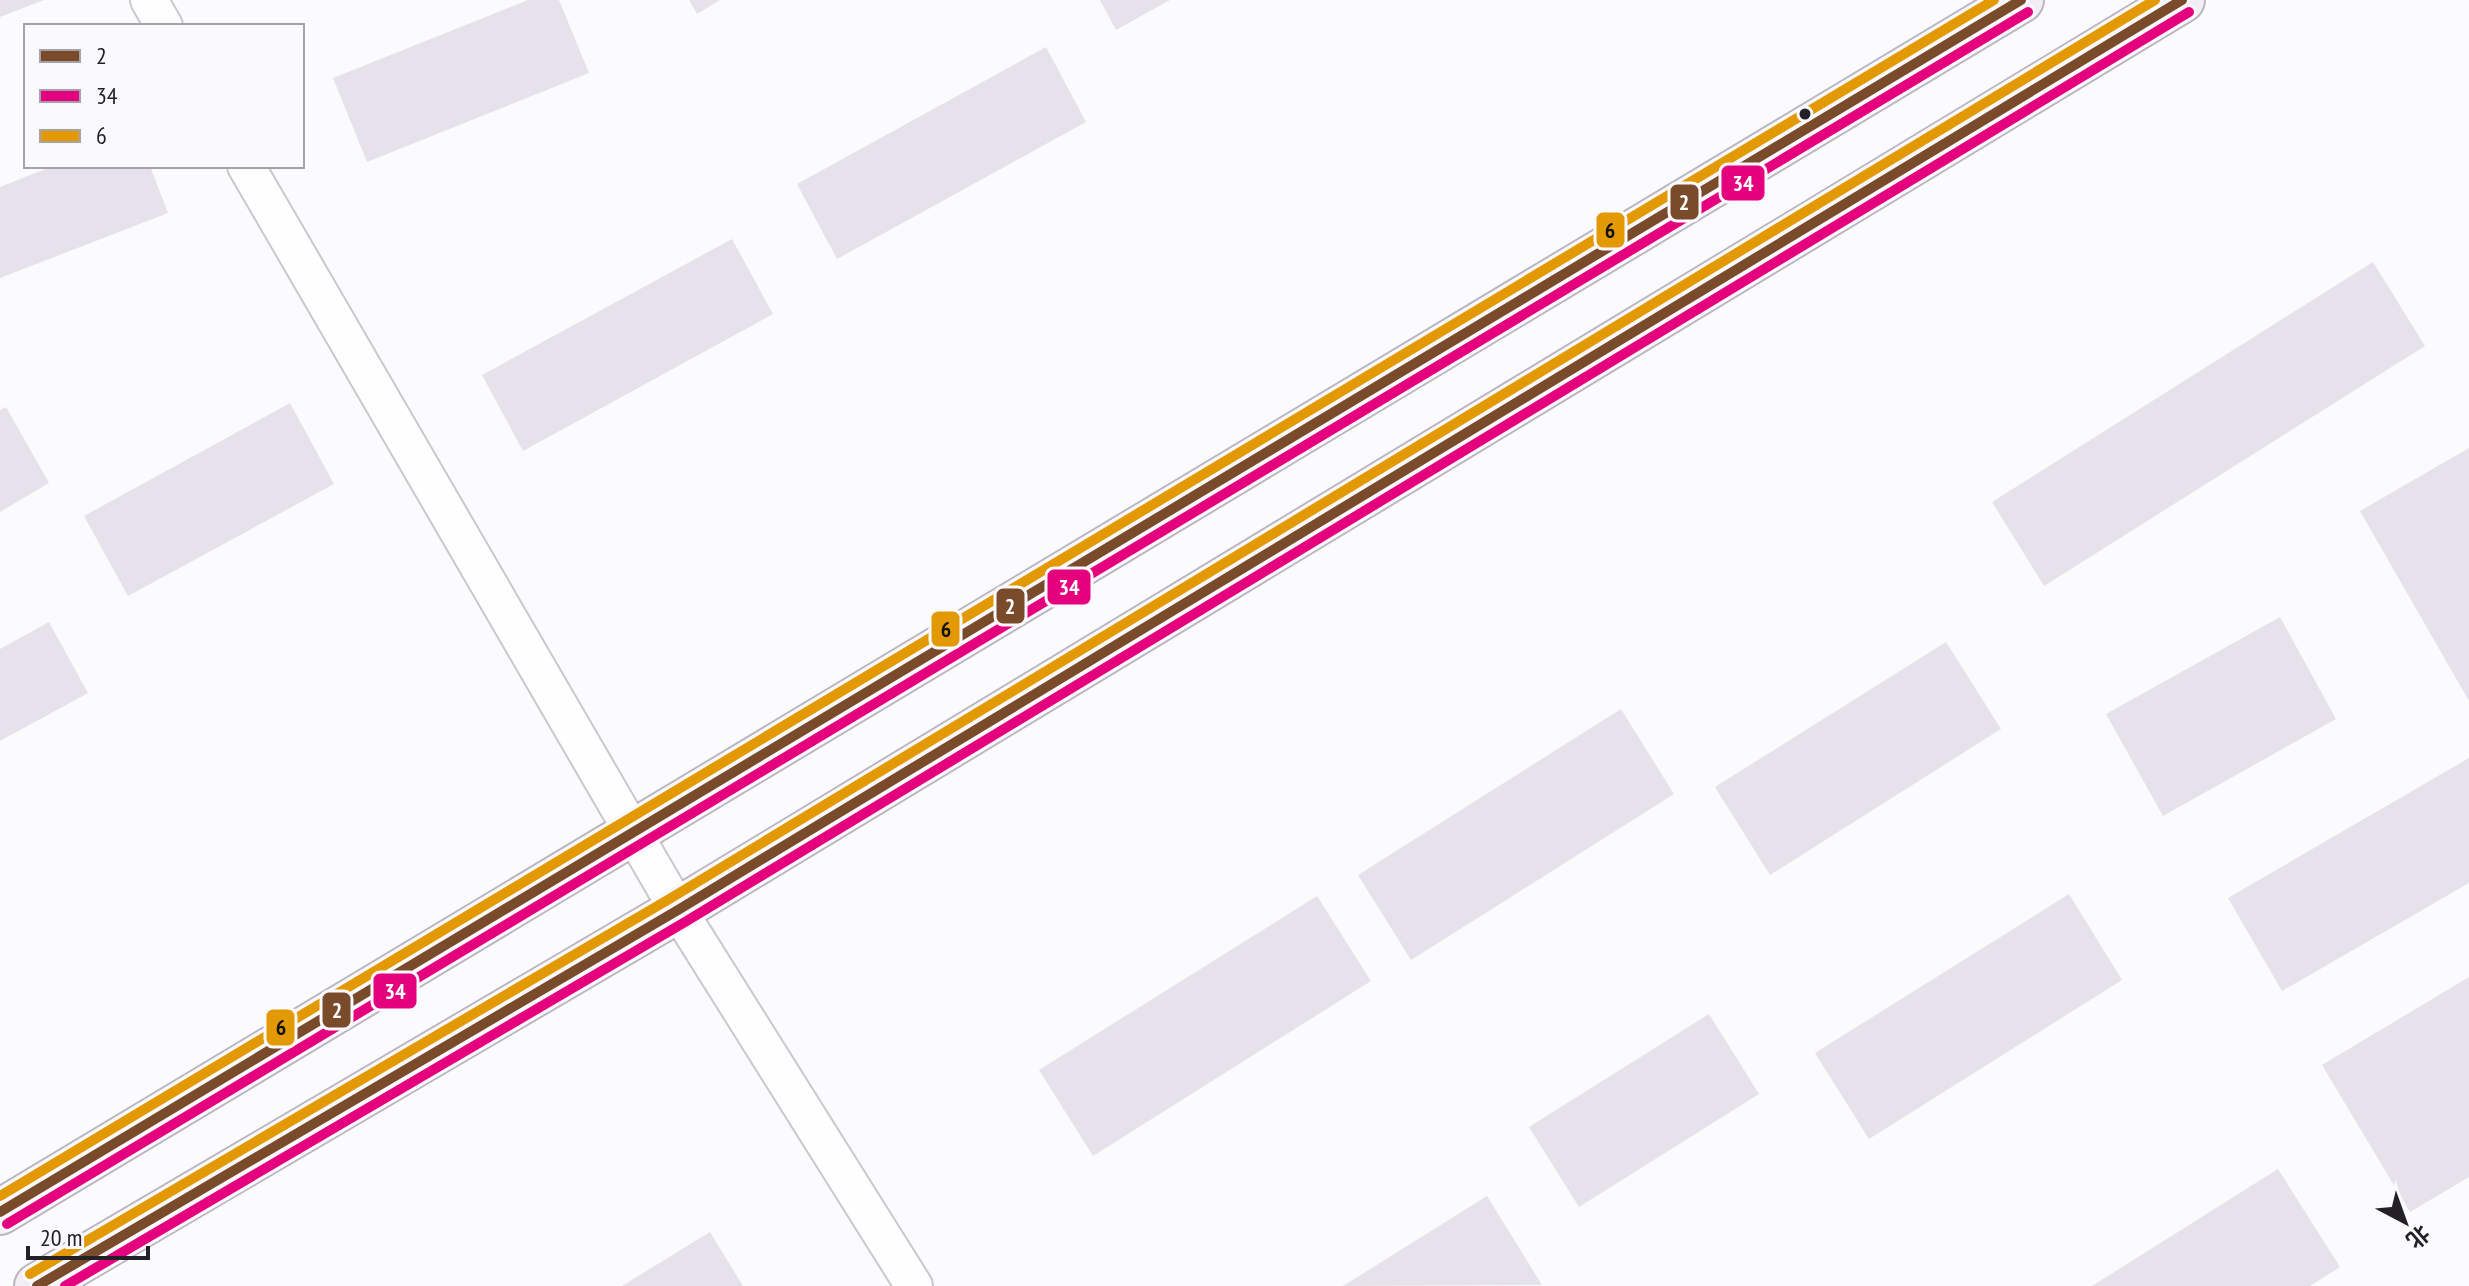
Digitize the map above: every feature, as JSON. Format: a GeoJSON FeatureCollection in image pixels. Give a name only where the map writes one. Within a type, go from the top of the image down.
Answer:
{"type":"FeatureCollection","features":[{"type":"Feature","properties":{"kind":"main road"},"geometry":{"type":"LineString","coordinates":[[0,1212],[2021,0]]}},
{"type":"Feature","properties":{"kind":"main road"},"geometry":{"type":"LineString","coordinates":[[37,1286],[678,910],[2182,0]]}},
{"type":"Feature","properties":{"kind":"street"},"geometry":{"type":"LineString","coordinates":[[149,0],[163,24]]}},
{"type":"Feature","properties":{"kind":"street"},"geometry":{"type":"LineString","coordinates":[[247,168],[678,910],[914,1286]]}},
{"type":"Feature","properties":{"kind":"building"},"geometry":{"type":"Polygon","coordinates":[[[0,0],[44,0],[0,17],[0,0]]]}},
{"type":"Feature","properties":{"kind":"building"},"geometry":{"type":"Polygon","coordinates":[[[528,0],[559,0],[589,73],[367,162],[333,78],[528,0]]]}},
{"type":"Feature","properties":{"kind":"building"},"geometry":{"type":"Polygon","coordinates":[[[689,0],[720,0],[697,14],[689,0]]]}},
{"type":"Feature","properties":{"kind":"building"},"geometry":{"type":"Polygon","coordinates":[[[1100,0],[1170,0],[1116,30],[1100,0]]]}},
{"type":"Feature","properties":{"kind":"building"},"geometry":{"type":"Polygon","coordinates":[[[1046,47],[1086,122],[837,259],[797,184],[1046,47]]]}},
{"type":"Feature","properties":{"kind":"building"},"geometry":{"type":"Polygon","coordinates":[[[48,168],[151,168],[168,213],[0,278],[0,187],[48,168]]]}},
{"type":"Feature","properties":{"kind":"building"},"geometry":{"type":"Polygon","coordinates":[[[732,239],[773,314],[523,451],[482,375],[732,239]]]}},
{"type":"Feature","properties":{"kind":"building"},"geometry":{"type":"Polygon","coordinates":[[[2373,262],[2425,346],[2044,586],[1992,502],[2373,262]]]}},
{"type":"Feature","properties":{"kind":"building"},"geometry":{"type":"Polygon","coordinates":[[[290,403],[334,484],[128,596],[84,516],[290,403]]]}},
{"type":"Feature","properties":{"kind":"building"},"geometry":{"type":"Polygon","coordinates":[[[6,407],[49,483],[0,512],[0,410],[6,407]]]}},
{"type":"Feature","properties":{"kind":"building"},"geometry":{"type":"Polygon","coordinates":[[[2469,448],[2469,701],[2360,511],[2469,448]]]}},
{"type":"Feature","properties":{"kind":"building"},"geometry":{"type":"Polygon","coordinates":[[[2280,617],[2336,719],[2163,816],[2106,714],[2280,617]]]}},
{"type":"Feature","properties":{"kind":"building"},"geometry":{"type":"Polygon","coordinates":[[[49,622],[88,693],[0,741],[0,649],[49,622]]]}},
{"type":"Feature","properties":{"kind":"building"},"geometry":{"type":"Polygon","coordinates":[[[1946,642],[2001,729],[1770,875],[1715,787],[1946,642]]]}},
{"type":"Feature","properties":{"kind":"building"},"geometry":{"type":"Polygon","coordinates":[[[1621,709],[1674,794],[1411,960],[1358,875],[1621,709]]]}},
{"type":"Feature","properties":{"kind":"building"},"geometry":{"type":"Polygon","coordinates":[[[2469,758],[2469,883],[2282,991],[2228,898],[2469,758]]]}},
{"type":"Feature","properties":{"kind":"building"},"geometry":{"type":"Polygon","coordinates":[[[2069,894],[2122,980],[1869,1139],[1815,1053],[2069,894]]]}},
{"type":"Feature","properties":{"kind":"building"},"geometry":{"type":"Polygon","coordinates":[[[1317,896],[1371,981],[1093,1156],[1039,1070],[1317,896]]]}},
{"type":"Feature","properties":{"kind":"building"},"geometry":{"type":"Polygon","coordinates":[[[2469,977],[2469,1177],[2410,1212],[2322,1065],[2469,977]]]}},
{"type":"Feature","properties":{"kind":"building"},"geometry":{"type":"Polygon","coordinates":[[[1709,1014],[1759,1094],[1579,1207],[1529,1127],[1709,1014]]]}},
{"type":"Feature","properties":{"kind":"building"},"geometry":{"type":"Polygon","coordinates":[[[2278,1169],[2340,1267],[2310,1286],[2092,1286],[2278,1169]]]}},
{"type":"Feature","properties":{"kind":"building"},"geometry":{"type":"Polygon","coordinates":[[[1487,1196],[1542,1285],[1343,1286],[1487,1196]]]}},
{"type":"Feature","properties":{"kind":"building"},"geometry":{"type":"Polygon","coordinates":[[[710,1232],[743,1286],[622,1286],[710,1232]]]}},
{"type":"Feature","properties":{"kind":"transit line","name":"6"},"geometry":{"type":"LineString","coordinates":[[0,1196],[1994,0]]}},
{"type":"Feature","properties":{"kind":"transit line","name":"2"},"geometry":{"type":"LineString","coordinates":[[0,1212],[2021,0]]}},
{"type":"Feature","properties":{"kind":"transit line","name":"6"},"geometry":{"type":"LineString","coordinates":[[30,1274],[671,898],[2155,0]]}},
{"type":"Feature","properties":{"kind":"transit line","name":"2"},"geometry":{"type":"LineString","coordinates":[[37,1286],[678,910],[2182,0]]}},
{"type":"Feature","properties":{"kind":"transit line","name":"34"},"geometry":{"type":"LineString","coordinates":[[7,1224],[2028,12]]}},
{"type":"Feature","properties":{"kind":"transit line","name":"34"},"geometry":{"type":"LineString","coordinates":[[65,1286],[685,922],[2189,12]]}}]}
